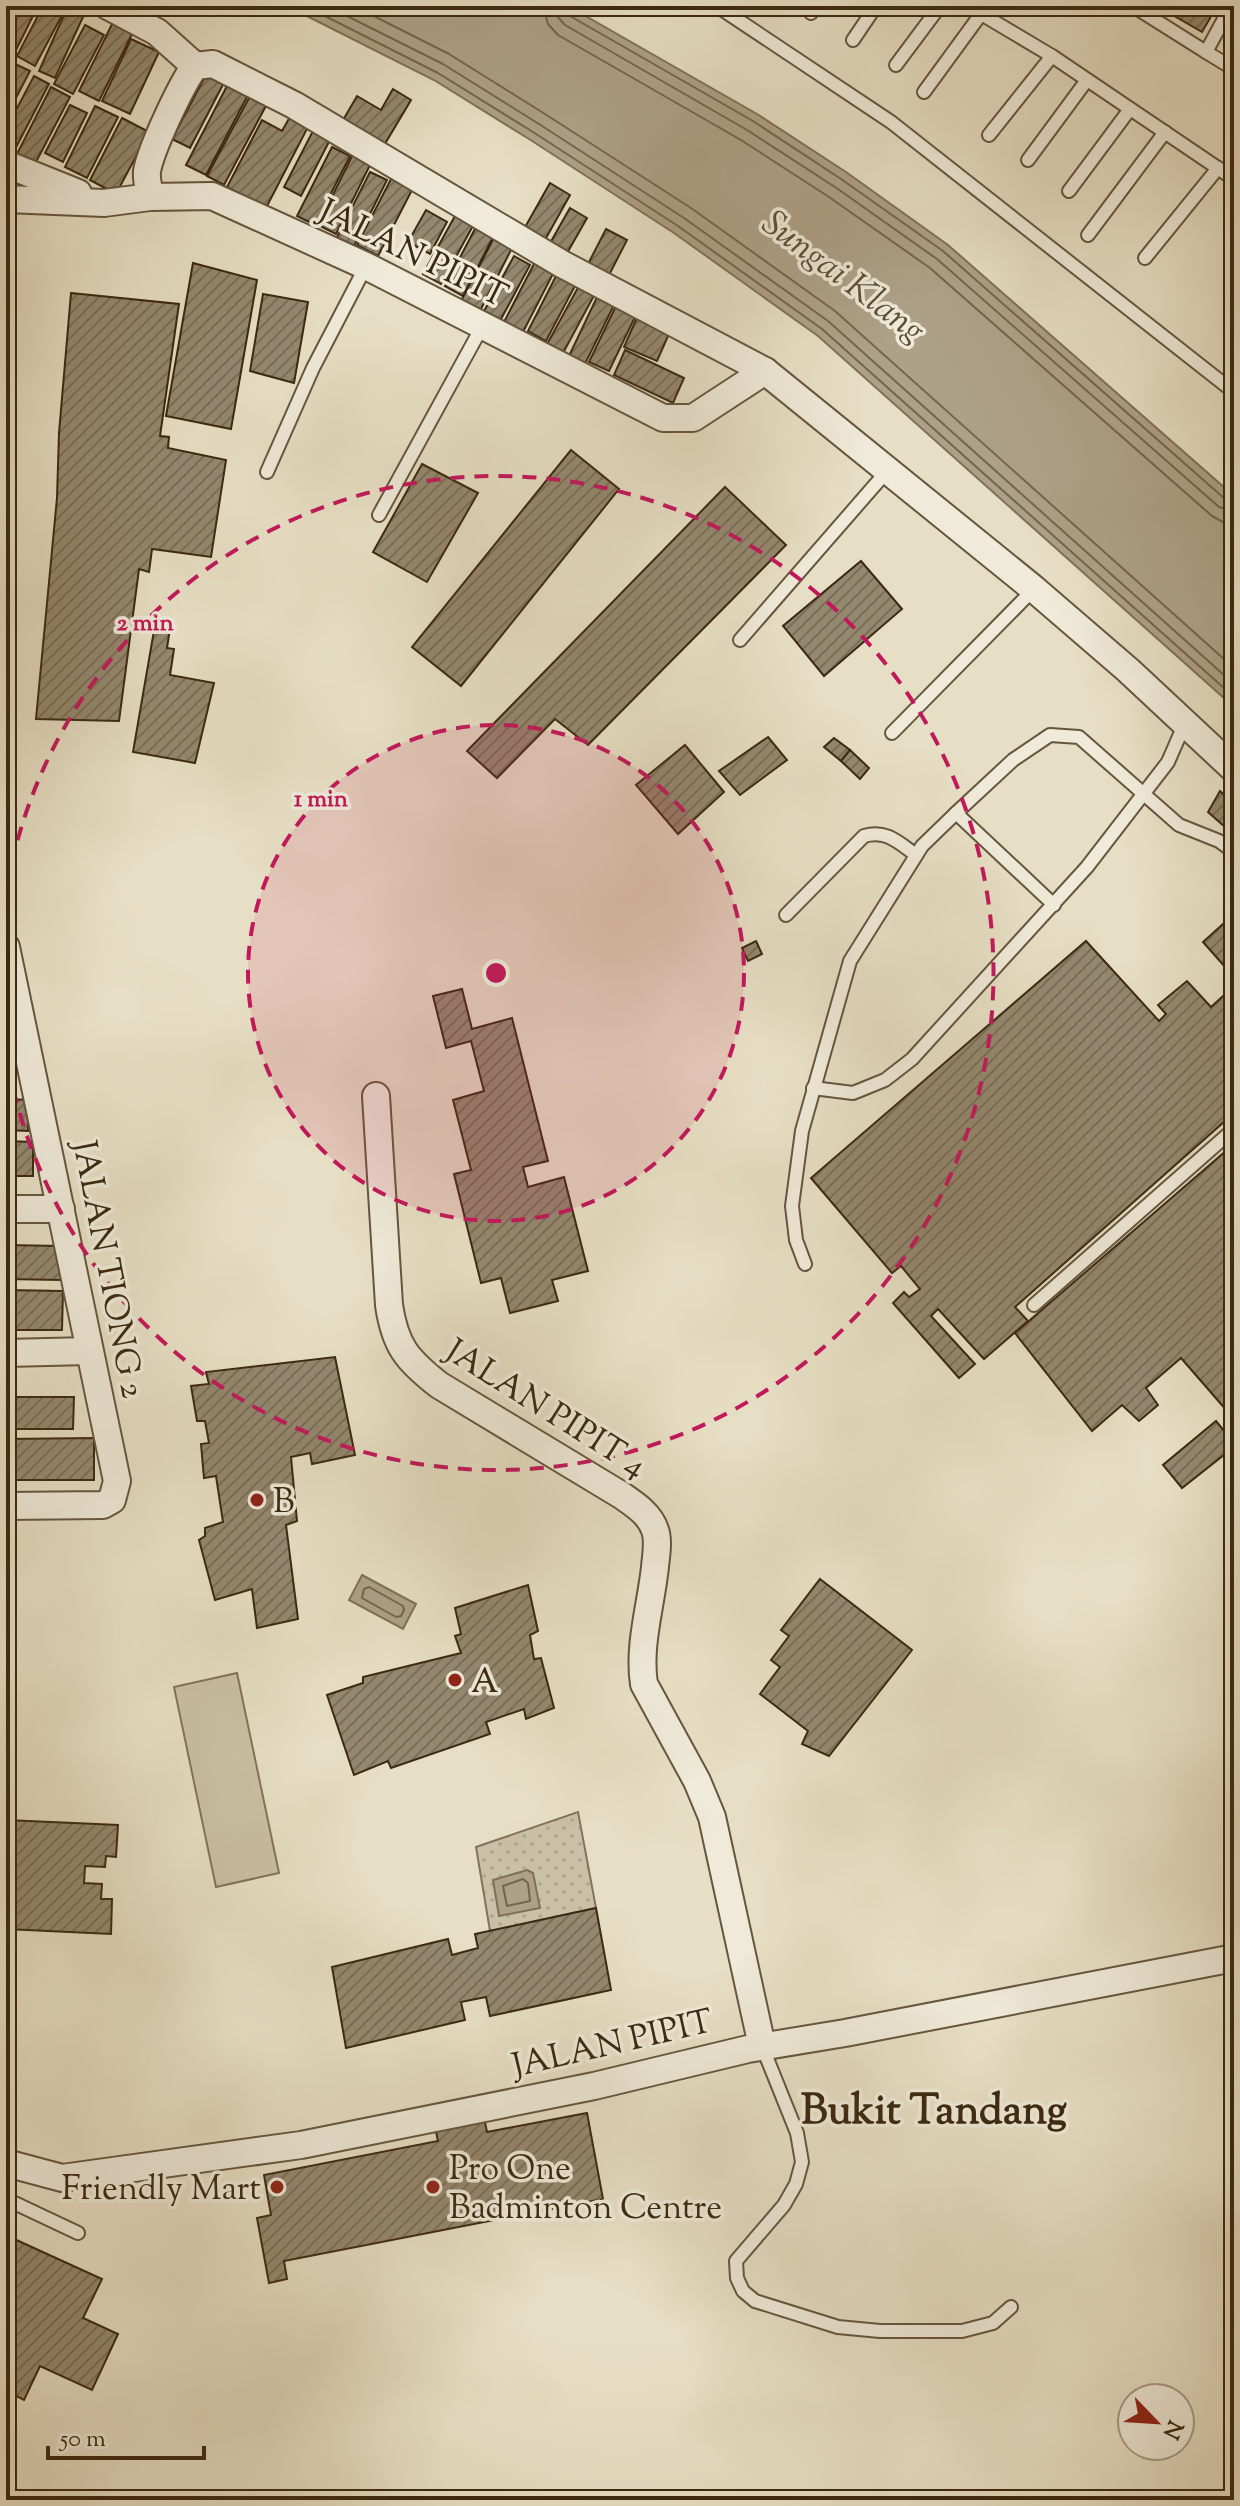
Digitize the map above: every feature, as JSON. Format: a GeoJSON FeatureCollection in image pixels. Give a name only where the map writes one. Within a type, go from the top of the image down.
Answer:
{"type":"FeatureCollection","features":[{"type":"Feature","properties":{"kind":"street"},"geometry":{"type":"LineString","coordinates":[[108,6],[157,32],[195,66],[213,64],[294,105],[562,264],[765,371],[1034,589],[1234,769]]}},
{"type":"Feature","properties":{"kind":"street"},"geometry":{"type":"LineString","coordinates":[[150,197],[147,174],[152,156],[186,79],[195,66]]}},
{"type":"Feature","properties":{"kind":"street"},"geometry":{"type":"LineString","coordinates":[[6,164],[104,203]]}},
{"type":"Feature","properties":{"kind":"street","name":"JALAN PIPIT"},"geometry":{"type":"LineString","coordinates":[[6,199],[104,203],[150,197],[212,196],[366,266],[663,418],[693,418],[765,371]]}},
{"type":"Feature","properties":{"kind":"street","name":"JALAN TIONG 2"},"geometry":{"type":"LineString","coordinates":[[6,947],[18,1054],[61,1209],[117,1481],[112,1500],[103,1505],[6,1506]]}},
{"type":"Feature","properties":{"kind":"street","name":"JALAN PIPIT 4"},"geometry":{"type":"LineString","coordinates":[[376,1096],[389,1305],[393,1331],[402,1350],[439,1385],[636,1506],[655,1529],[656,1556],[642,1669],[644,1684],[697,1781],[712,1817],[762,2046]]}},
{"type":"Feature","properties":{"kind":"street"},"geometry":{"type":"LineString","coordinates":[[6,1209],[61,1209]]}},
{"type":"Feature","properties":{"kind":"street"},"geometry":{"type":"LineString","coordinates":[[6,1353],[89,1351]]}},
{"type":"Feature","properties":{"kind":"street","name":"JALAN PIPIT"},"geometry":{"type":"LineString","coordinates":[[6,2163],[62,2178],[261,2151],[594,2086],[762,2046],[1234,1958]]}},
{"type":"Feature","properties":{"kind":"lane"},"geometry":{"type":"LineString","coordinates":[[717,6],[891,122],[1234,392]]}},
{"type":"Feature","properties":{"kind":"lane"},"geometry":{"type":"LineString","coordinates":[[853,40],[876,6]]}},
{"type":"Feature","properties":{"kind":"lane"},"geometry":{"type":"LineString","coordinates":[[896,65],[940,6]]}},
{"type":"Feature","properties":{"kind":"lane"},"geometry":{"type":"LineString","coordinates":[[968,6],[1052,56],[1234,179]]}},
{"type":"Feature","properties":{"kind":"lane"},"geometry":{"type":"LineString","coordinates":[[1133,6],[1234,69]]}},
{"type":"Feature","properties":{"kind":"lane"},"geometry":{"type":"LineString","coordinates":[[1206,52],[1231,6]]}},
{"type":"Feature","properties":{"kind":"lane"},"geometry":{"type":"LineString","coordinates":[[924,92],[981,14]]}},
{"type":"Feature","properties":{"kind":"lane"},"geometry":{"type":"LineString","coordinates":[[989,135],[1052,56]]}},
{"type":"Feature","properties":{"kind":"lane"},"geometry":{"type":"LineString","coordinates":[[1028,160],[1087,80]]}},
{"type":"Feature","properties":{"kind":"lane"},"geometry":{"type":"LineString","coordinates":[[1069,191],[1130,109]]}},
{"type":"Feature","properties":{"kind":"lane"},"geometry":{"type":"LineString","coordinates":[[1088,235],[1165,132]]}},
{"type":"Feature","properties":{"kind":"lane"},"geometry":{"type":"LineString","coordinates":[[1145,258],[1218,168]]}},
{"type":"Feature","properties":{"kind":"lane"},"geometry":{"type":"LineString","coordinates":[[267,472],[313,368],[366,266]]}},
{"type":"Feature","properties":{"kind":"lane"},"geometry":{"type":"LineString","coordinates":[[379,515],[483,325]]}},
{"type":"Feature","properties":{"kind":"lane"},"geometry":{"type":"LineString","coordinates":[[740,640],[888,470]]}},
{"type":"Feature","properties":{"kind":"lane"},"geometry":{"type":"LineString","coordinates":[[892,733],[1034,589]]}},
{"type":"Feature","properties":{"kind":"lane"},"geometry":{"type":"LineString","coordinates":[[813,1088],[853,1093],[885,1080],[912,1059],[1087,867],[1168,762],[1185,723]]}},
{"type":"Feature","properties":{"kind":"lane"},"geometry":{"type":"LineString","coordinates":[[805,1264],[796,1240],[792,1206],[802,1131],[850,961],[916,855],[956,813],[1013,760],[1050,735],[1079,737],[1179,825],[1219,841],[1234,852]]}},
{"type":"Feature","properties":{"kind":"lane"},"geometry":{"type":"LineString","coordinates":[[956,813],[1054,905]]}},
{"type":"Feature","properties":{"kind":"lane"},"geometry":{"type":"LineString","coordinates":[[786,915],[864,836],[875,832],[889,836],[916,855]]}},
{"type":"Feature","properties":{"kind":"lane"},"geometry":{"type":"LineString","coordinates":[[1034,1305],[1234,1129]]}},
{"type":"Feature","properties":{"kind":"lane"},"geometry":{"type":"LineString","coordinates":[[762,2046],[797,2133],[802,2162],[796,2184],[784,2205],[736,2261],[737,2278],[743,2291],[755,2301],[803,2317],[838,2327],[880,2331],[962,2331],[993,2323],[1011,2307]]}},
{"type":"Feature","properties":{"kind":"lane"},"geometry":{"type":"LineString","coordinates":[[6,2199],[78,2233]]}},
{"type":"Feature","properties":{"kind":"shaded area"},"geometry":{"type":"Polygon","coordinates":[[[237,1673],[279,1873],[216,1887],[174,1687],[237,1673]]]}},
{"type":"Feature","properties":{"kind":"shaded area"},"geometry":{"type":"Polygon","coordinates":[[[578,1812],[596,1908],[490,1931],[476,1847],[578,1812]]]}},
{"type":"Feature","properties":{"kind":"water","name":"Sungai Klang"},"geometry":{"type":"Polygon","coordinates":[[[287,6],[568,6],[757,114],[846,172],[948,245],[1234,496],[1234,707],[818,336],[674,233],[529,139],[434,80],[287,6]]]}},
{"type":"Feature","properties":{"kind":"water"},"geometry":{"type":"Polygon","coordinates":[[[362,1575],[416,1604],[403,1629],[349,1600],[362,1575]]]}},
{"type":"Feature","properties":{"kind":"water"},"geometry":{"type":"Polygon","coordinates":[[[527,1870],[533,1873],[540,1908],[499,1916],[493,1880],[527,1870]]]}},
{"type":"Feature","properties":{"kind":"building"},"geometry":{"type":"Polygon","coordinates":[[[14,6],[38,6],[13,56],[6,53],[6,22],[14,6]]]}},
{"type":"Feature","properties":{"kind":"building"},"geometry":{"type":"Polygon","coordinates":[[[43,6],[67,6],[35,66],[17,56],[43,6]]]}},
{"type":"Feature","properties":{"kind":"building"},"geometry":{"type":"Polygon","coordinates":[[[68,6],[88,6],[55,78],[39,71],[68,6]]]}},
{"type":"Feature","properties":{"kind":"building"},"geometry":{"type":"Polygon","coordinates":[[[1157,6],[1217,6],[1202,32],[1157,6]]]}},
{"type":"Feature","properties":{"kind":"building"},"geometry":{"type":"Polygon","coordinates":[[[114,20],[134,30],[99,101],[79,91],[114,20]]]}},
{"type":"Feature","properties":{"kind":"building"},"geometry":{"type":"Polygon","coordinates":[[[85,25],[104,35],[73,94],[54,84],[85,25]]]}},
{"type":"Feature","properties":{"kind":"building"},"geometry":{"type":"Polygon","coordinates":[[[1234,33],[1234,64],[1222,58],[1234,33]]]}},
{"type":"Feature","properties":{"kind":"building"},"geometry":{"type":"Polygon","coordinates":[[[131,39],[159,52],[130,114],[102,101],[131,39]]]}},
{"type":"Feature","properties":{"kind":"building"},"geometry":{"type":"Polygon","coordinates":[[[11,62],[30,71],[6,117],[6,71],[11,62]]]}},
{"type":"Feature","properties":{"kind":"building"},"geometry":{"type":"Polygon","coordinates":[[[210,67],[227,77],[190,148],[172,139],[210,67]]]}},
{"type":"Feature","properties":{"kind":"building"},"geometry":{"type":"Polygon","coordinates":[[[34,76],[49,84],[11,157],[6,155],[6,129],[34,76]]]}},
{"type":"Feature","properties":{"kind":"building"},"geometry":{"type":"Polygon","coordinates":[[[229,82],[249,93],[206,175],[186,165],[229,82]]]}},
{"type":"Feature","properties":{"kind":"building"},"geometry":{"type":"Polygon","coordinates":[[[51,87],[70,97],[35,164],[17,154],[51,87]]]}},
{"type":"Feature","properties":{"kind":"building"},"geometry":{"type":"Polygon","coordinates":[[[393,89],[411,100],[383,147],[342,122],[357,96],[381,110],[393,89]]]}},
{"type":"Feature","properties":{"kind":"building"},"geometry":{"type":"Polygon","coordinates":[[[250,96],[267,104],[224,185],[207,176],[250,96]]]}},
{"type":"Feature","properties":{"kind":"building"},"geometry":{"type":"Polygon","coordinates":[[[70,105],[87,113],[63,162],[45,153],[70,105]]]}},
{"type":"Feature","properties":{"kind":"building"},"geometry":{"type":"Polygon","coordinates":[[[95,106],[118,117],[87,178],[65,167],[95,106]]]}},
{"type":"Feature","properties":{"kind":"building"},"geometry":{"type":"Polygon","coordinates":[[[291,115],[309,125],[266,208],[227,187],[262,120],[282,131],[291,115]]]}},
{"type":"Feature","properties":{"kind":"building"},"geometry":{"type":"Polygon","coordinates":[[[122,118],[149,132],[116,194],[90,180],[122,118]]]}},
{"type":"Feature","properties":{"kind":"building"},"geometry":{"type":"Polygon","coordinates":[[[315,127],[332,136],[301,196],[284,187],[315,127]]]}},
{"type":"Feature","properties":{"kind":"building"},"geometry":{"type":"Polygon","coordinates":[[[332,147],[350,156],[315,225],[297,216],[332,147]]]}},
{"type":"Feature","properties":{"kind":"building"},"geometry":{"type":"Polygon","coordinates":[[[354,152],[372,161],[336,234],[318,225],[354,152]]]}},
{"type":"Feature","properties":{"kind":"building"},"geometry":{"type":"Polygon","coordinates":[[[370,172],[387,180],[353,248],[336,239],[370,172]]]}},
{"type":"Feature","properties":{"kind":"building"},"geometry":{"type":"Polygon","coordinates":[[[392,177],[413,188],[378,256],[357,245],[392,177]]]}},
{"type":"Feature","properties":{"kind":"building"},"geometry":{"type":"Polygon","coordinates":[[[550,183],[570,195],[545,240],[524,229],[550,183]]]}},
{"type":"Feature","properties":{"kind":"building"},"geometry":{"type":"Polygon","coordinates":[[[570,208],[587,218],[566,255],[549,245],[570,208]]]}},
{"type":"Feature","properties":{"kind":"building"},"geometry":{"type":"Polygon","coordinates":[[[426,210],[447,222],[430,254],[408,242],[426,210]]]}},
{"type":"Feature","properties":{"kind":"building"},"geometry":{"type":"Polygon","coordinates":[[[456,214],[474,224],[441,284],[423,274],[456,214]]]}},
{"type":"Feature","properties":{"kind":"building"},"geometry":{"type":"Polygon","coordinates":[[[476,227],[493,237],[463,296],[445,286],[476,227]]]}},
{"type":"Feature","properties":{"kind":"building"},"geometry":{"type":"Polygon","coordinates":[[[606,229],[627,240],[608,277],[587,266],[606,229]]]}},
{"type":"Feature","properties":{"kind":"building"},"geometry":{"type":"Polygon","coordinates":[[[497,232],[515,242],[480,311],[461,301],[497,232]]]}},
{"type":"Feature","properties":{"kind":"building"},"geometry":{"type":"Polygon","coordinates":[[[514,256],[530,265],[500,321],[483,313],[514,256]]]}},
{"type":"Feature","properties":{"kind":"building"},"geometry":{"type":"Polygon","coordinates":[[[537,258],[556,268],[523,332],[504,322],[537,258]]]}},
{"type":"Feature","properties":{"kind":"building"},"geometry":{"type":"Polygon","coordinates":[[[193,263],[257,280],[231,429],[166,416],[193,263]]]}},
{"type":"Feature","properties":{"kind":"building"},"geometry":{"type":"Polygon","coordinates":[[[558,272],[577,282],[546,341],[528,331],[558,272]]]}},
{"type":"Feature","properties":{"kind":"building"},"geometry":{"type":"Polygon","coordinates":[[[581,282],[597,290],[562,355],[546,346],[581,282]]]}},
{"type":"Feature","properties":{"kind":"building"},"geometry":{"type":"Polygon","coordinates":[[[71,293],[179,304],[160,436],[169,437],[168,448],[226,460],[211,557],[152,549],[149,572],[139,569],[119,721],[36,719],[57,498],[59,433],[71,293]]]}},
{"type":"Feature","properties":{"kind":"building"},"geometry":{"type":"Polygon","coordinates":[[[263,294],[308,302],[294,383],[250,371],[263,294]]]}},
{"type":"Feature","properties":{"kind":"building"},"geometry":{"type":"Polygon","coordinates":[[[598,295],[615,303],[585,364],[569,356],[598,295]]]}},
{"type":"Feature","properties":{"kind":"building"},"geometry":{"type":"Polygon","coordinates":[[[616,306],[636,315],[609,371],[589,362],[616,306]]]}},
{"type":"Feature","properties":{"kind":"building"},"geometry":{"type":"Polygon","coordinates":[[[639,313],[672,327],[657,361],[624,347],[639,313]]]}},
{"type":"Feature","properties":{"kind":"building"},"geometry":{"type":"Polygon","coordinates":[[[625,350],[684,378],[673,403],[614,375],[625,350]]]}},
{"type":"Feature","properties":{"kind":"building"},"geometry":{"type":"Polygon","coordinates":[[[571,450],[619,489],[461,686],[412,647],[571,450]]]}},
{"type":"Feature","properties":{"kind":"building"},"geometry":{"type":"Polygon","coordinates":[[[422,464],[478,493],[427,582],[373,552],[422,464]]]}},
{"type":"Feature","properties":{"kind":"building"},"geometry":{"type":"Polygon","coordinates":[[[725,487],[786,545],[588,745],[555,719],[497,778],[467,751],[725,487]]]}},
{"type":"Feature","properties":{"kind":"building"},"geometry":{"type":"Polygon","coordinates":[[[861,561],[902,609],[824,676],[783,626],[861,561]]]}},
{"type":"Feature","properties":{"kind":"building"},"geometry":{"type":"Polygon","coordinates":[[[156,619],[171,622],[167,648],[174,649],[170,675],[214,683],[195,763],[133,752],[156,619]]]}},
{"type":"Feature","properties":{"kind":"building"},"geometry":{"type":"Polygon","coordinates":[[[768,737],[787,760],[740,795],[719,771],[768,737]]]}},
{"type":"Feature","properties":{"kind":"building"},"geometry":{"type":"Polygon","coordinates":[[[834,738],[850,750],[841,761],[824,747],[834,738]]]}},
{"type":"Feature","properties":{"kind":"building"},"geometry":{"type":"Polygon","coordinates":[[[685,745],[724,792],[678,834],[636,785],[685,745]]]}},
{"type":"Feature","properties":{"kind":"building"},"geometry":{"type":"Polygon","coordinates":[[[850,750],[869,768],[860,779],[841,761],[850,750]]]}},
{"type":"Feature","properties":{"kind":"building"},"geometry":{"type":"Polygon","coordinates":[[[1220,791],[1234,804],[1234,835],[1208,812],[1220,791]]]}},
{"type":"Feature","properties":{"kind":"building"},"geometry":{"type":"Polygon","coordinates":[[[1234,914],[1234,961],[1226,968],[1203,942],[1234,914]]]}},
{"type":"Feature","properties":{"kind":"building"},"geometry":{"type":"Polygon","coordinates":[[[756,941],[762,954],[748,961],[742,948],[756,941]]]}},
{"type":"Feature","properties":{"kind":"building"},"geometry":{"type":"Polygon","coordinates":[[[1086,941],[1159,1021],[1166,1014],[1158,1005],[1187,981],[1211,1007],[1234,986],[1234,1113],[1015,1307],[1028,1321],[984,1359],[938,1309],[931,1316],[975,1364],[959,1378],[893,1303],[904,1292],[909,1297],[920,1289],[901,1266],[892,1273],[811,1178],[1086,941]]]}},
{"type":"Feature","properties":{"kind":"building"},"geometry":{"type":"Polygon","coordinates":[[[462,989],[472,1029],[512,1018],[548,1161],[523,1167],[528,1187],[564,1177],[588,1271],[552,1280],[558,1301],[510,1313],[501,1278],[481,1283],[454,1174],[471,1170],[453,1100],[484,1091],[471,1041],[446,1048],[433,996],[462,989]]]}},
{"type":"Feature","properties":{"kind":"building"},"geometry":{"type":"Polygon","coordinates":[[[6,1099],[29,1100],[28,1131],[6,1130],[6,1099]]]}},
{"type":"Feature","properties":{"kind":"building"},"geometry":{"type":"Polygon","coordinates":[[[6,1141],[33,1142],[33,1176],[6,1176],[6,1141]]]}},
{"type":"Feature","properties":{"kind":"building"},"geometry":{"type":"Polygon","coordinates":[[[1234,1144],[1234,1419],[1181,1358],[1146,1388],[1158,1405],[1139,1421],[1122,1405],[1092,1431],[1015,1333],[1234,1144]]]}},
{"type":"Feature","properties":{"kind":"building"},"geometry":{"type":"Polygon","coordinates":[[[6,1245],[61,1246],[61,1280],[6,1279],[6,1245]]]}},
{"type":"Feature","properties":{"kind":"building"},"geometry":{"type":"Polygon","coordinates":[[[6,1290],[63,1291],[62,1330],[6,1330],[6,1290]]]}},
{"type":"Feature","properties":{"kind":"building","name":"B"},"geometry":{"type":"Polygon","coordinates":[[[335,1357],[355,1455],[312,1464],[310,1453],[291,1457],[297,1521],[286,1525],[298,1619],[257,1628],[252,1589],[215,1600],[199,1540],[205,1536],[205,1528],[223,1522],[216,1476],[204,1478],[201,1444],[209,1443],[205,1421],[197,1421],[191,1386],[209,1384],[206,1372],[335,1357]]]}},
{"type":"Feature","properties":{"kind":"building"},"geometry":{"type":"Polygon","coordinates":[[[6,1397],[74,1397],[73,1429],[6,1429],[6,1397]]]}},
{"type":"Feature","properties":{"kind":"building"},"geometry":{"type":"Polygon","coordinates":[[[1216,1421],[1234,1447],[1182,1488],[1163,1465],[1216,1421]]]}},
{"type":"Feature","properties":{"kind":"building"},"geometry":{"type":"Polygon","coordinates":[[[94,1438],[94,1480],[6,1480],[6,1439],[94,1438]]]}},
{"type":"Feature","properties":{"kind":"building"},"geometry":{"type":"Polygon","coordinates":[[[820,1579],[912,1650],[829,1756],[802,1744],[808,1731],[760,1694],[780,1667],[771,1660],[789,1636],[781,1630],[820,1579]]]}},
{"type":"Feature","properties":{"kind":"building","name":"A"},"geometry":{"type":"Polygon","coordinates":[[[528,1585],[538,1631],[530,1635],[534,1659],[541,1658],[554,1708],[526,1719],[524,1709],[486,1722],[490,1734],[391,1768],[388,1761],[354,1775],[327,1695],[363,1683],[363,1677],[461,1653],[455,1636],[461,1634],[455,1608],[528,1585]]]}},
{"type":"Feature","properties":{"kind":"building"},"geometry":{"type":"Polygon","coordinates":[[[6,1820],[118,1825],[116,1857],[106,1856],[105,1867],[85,1866],[84,1883],[102,1884],[101,1899],[112,1899],[111,1934],[6,1929],[6,1888],[14,1888],[15,1869],[6,1868],[6,1820]]]}},
{"type":"Feature","properties":{"kind":"building"},"geometry":{"type":"Polygon","coordinates":[[[596,1908],[611,1990],[490,2016],[486,1997],[461,2002],[465,2020],[346,2048],[332,1967],[448,1939],[452,1955],[478,1948],[475,1934],[596,1908]]]}},
{"type":"Feature","properties":{"kind":"building","name":"Pro One Badminton Centre"},"geometry":{"type":"Polygon","coordinates":[[[587,2113],[603,2199],[284,2261],[287,2279],[269,2283],[257,2218],[271,2215],[264,2175],[438,2141],[435,2127],[484,2118],[487,2132],[587,2113]]]}},
{"type":"Feature","properties":{"kind":"building"},"geometry":{"type":"Polygon","coordinates":[[[12,2238],[102,2279],[83,2318],[118,2334],[92,2390],[40,2366],[24,2400],[6,2391],[6,2252],[12,2238]]]}},
{"type":"Feature","properties":{"kind":"place","name":"B"},"geometry":{"type":"Point","coordinates":[257,1500]}},
{"type":"Feature","properties":{"kind":"place","name":"A"},"geometry":{"type":"Point","coordinates":[455,1680]}},
{"type":"Feature","properties":{"kind":"place","name":"Friendly Mart"},"geometry":{"type":"Point","coordinates":[277,2187]}},
{"type":"Feature","properties":{"kind":"place","name":"Pro One Badminton Centre"},"geometry":{"type":"Point","coordinates":[433,2187]}},
{"type":"Feature","properties":{"kind":"district","name":"Bukit Tandang"},"geometry":{"type":"Point","coordinates":[934,2108]}}]}
